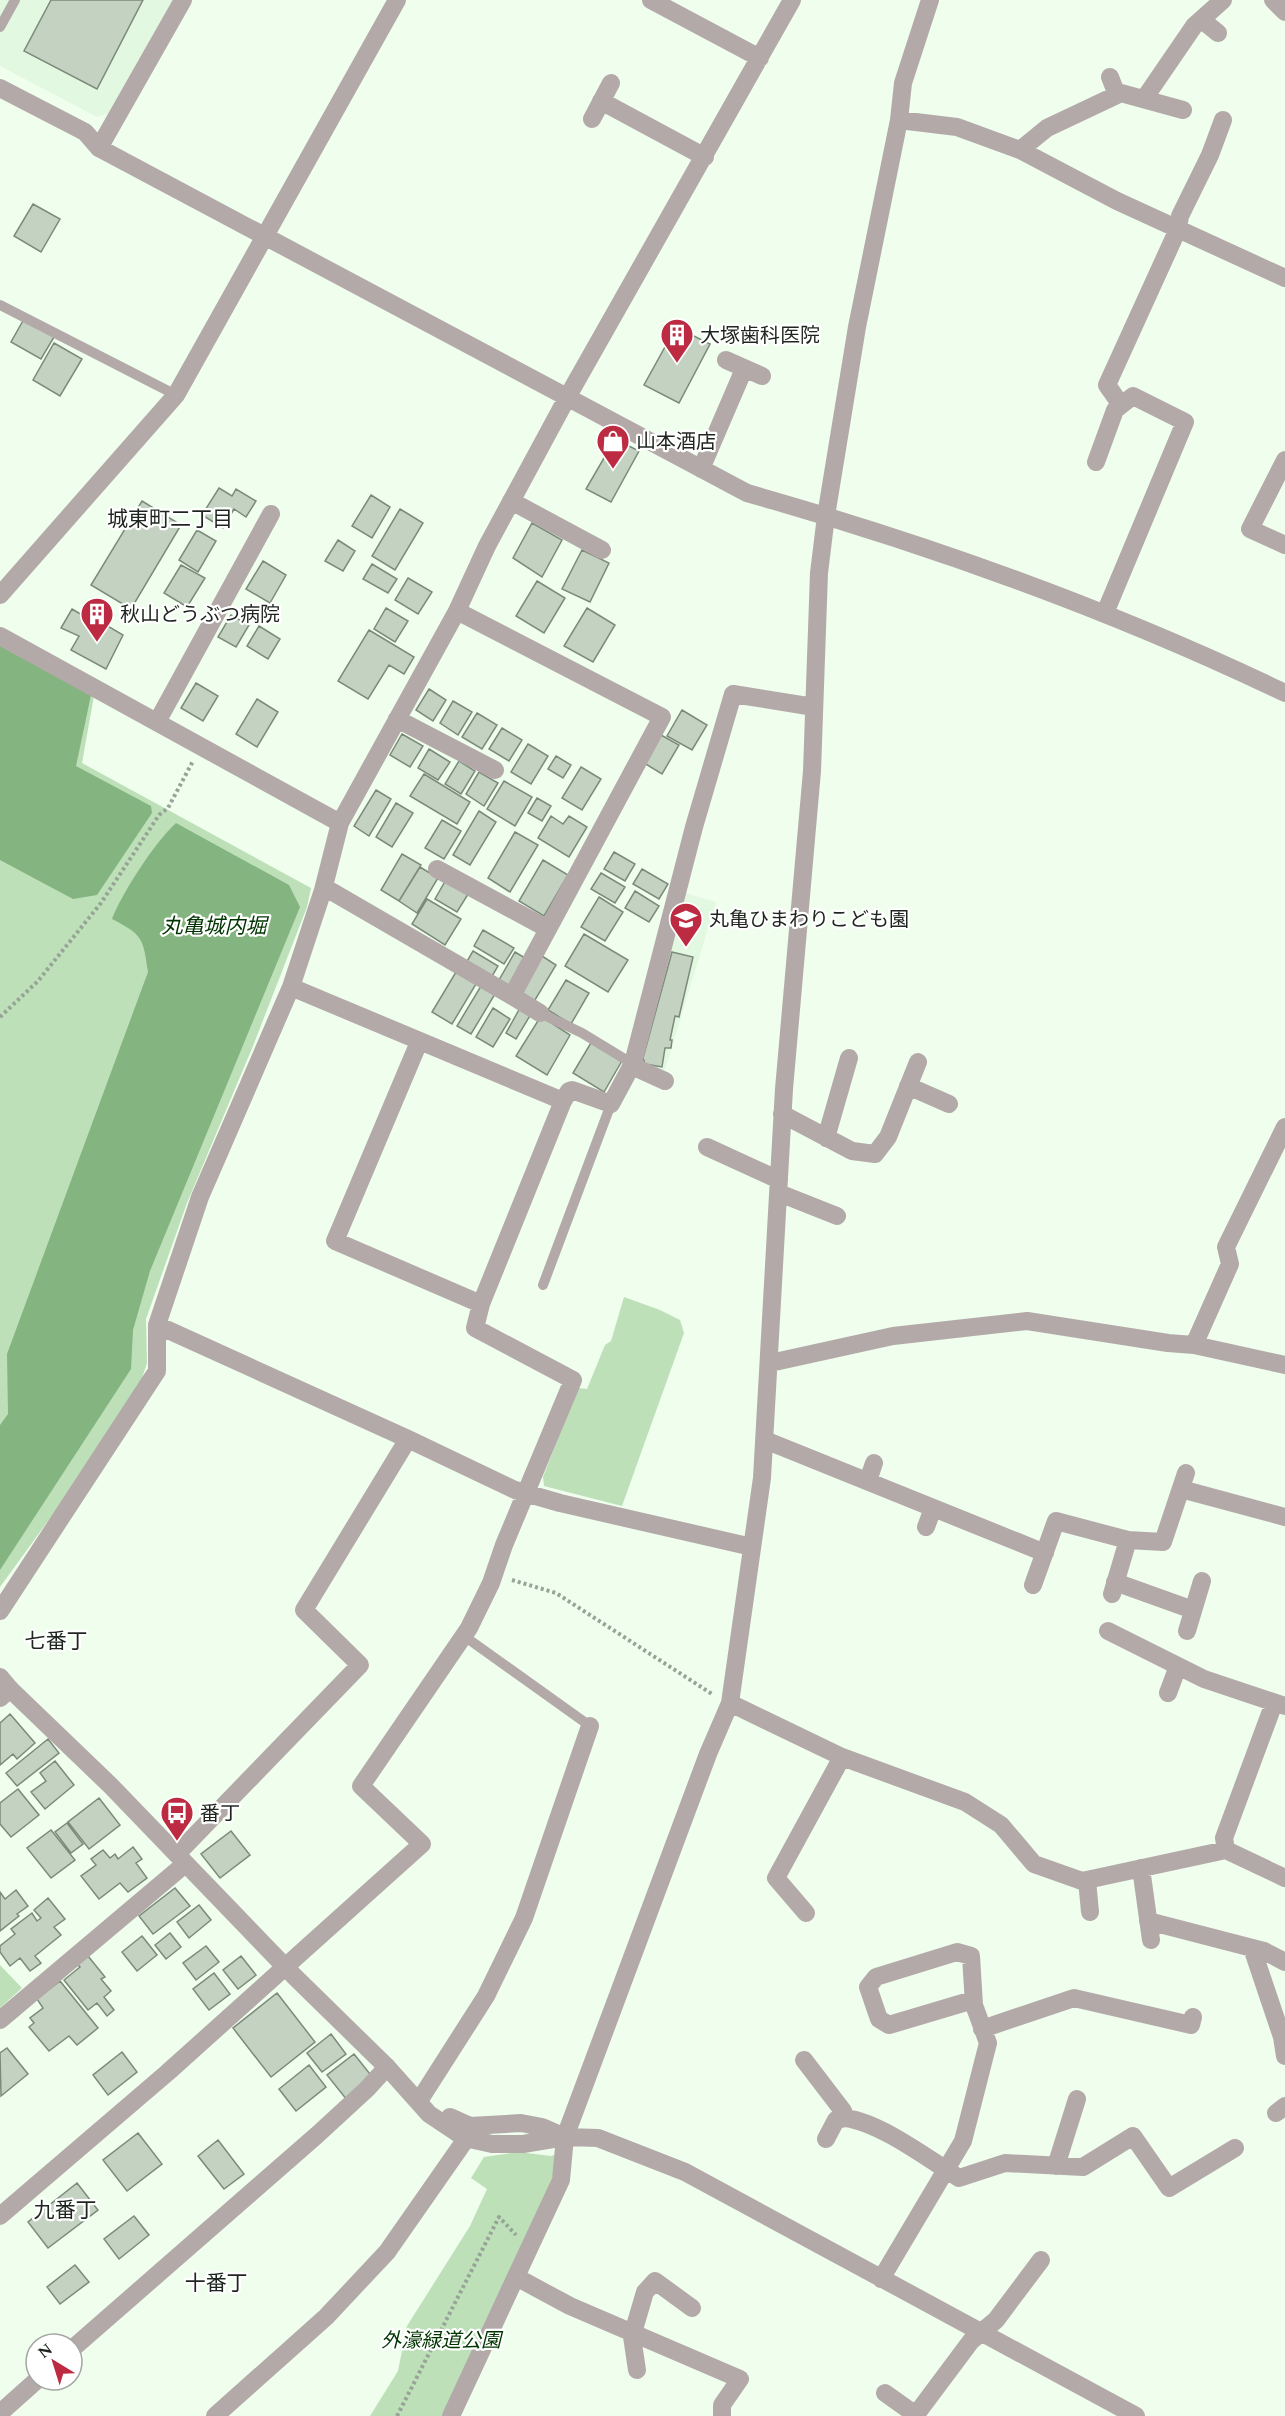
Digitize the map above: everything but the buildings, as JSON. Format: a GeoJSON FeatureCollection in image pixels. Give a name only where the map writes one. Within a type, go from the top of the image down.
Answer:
{"type":"FeatureCollection","features":[{"type":"Feature","properties":{"kind":"street"},"geometry":{"type":"LineString","coordinates":[[99,148],[183,0]]}},
{"type":"Feature","properties":{"kind":"street"},"geometry":{"type":"LineString","coordinates":[[0,595],[176,395],[397,0]]}},
{"type":"Feature","properties":{"kind":"street"},"geometry":{"type":"LineString","coordinates":[[651,0],[760,58]]}},
{"type":"Feature","properties":{"kind":"street"},"geometry":{"type":"LineString","coordinates":[[0,1611],[157,1371],[156,1325],[200,1197],[291,987],[324,887],[340,823],[457,611],[511,501],[568,396],[792,0]]}},
{"type":"Feature","properties":{"kind":"street"},"geometry":{"type":"LineString","coordinates":[[451,2416],[561,2180],[565,2137],[708,1754],[730,1703],[762,1478],[765,1440],[782,1114],[812,771],[819,573],[857,327],[899,120],[903,83],[930,0]]}},
{"type":"Feature","properties":{"kind":"street"},"geometry":{"type":"LineString","coordinates":[[1144,99],[1194,26],[1223,0]]}},
{"type":"Feature","properties":{"kind":"street"},"geometry":{"type":"LineString","coordinates":[[1273,0],[1285,12]]}},
{"type":"Feature","properties":{"kind":"street"},"geometry":{"type":"LineString","coordinates":[[1202,20],[1218,33]]}},
{"type":"Feature","properties":{"kind":"street"},"geometry":{"type":"LineString","coordinates":[[1110,76],[1117,95]]}},
{"type":"Feature","properties":{"kind":"street"},"geometry":{"type":"LineString","coordinates":[[592,119],[610,83]]}},
{"type":"Feature","properties":{"kind":"street"},"geometry":{"type":"LineString","coordinates":[[0,88],[85,132],[99,148],[747,493],[826,516],[976,566],[1105,613],[1285,693]]}},
{"type":"Feature","properties":{"kind":"street"},"geometry":{"type":"LineString","coordinates":[[1020,150],[1047,128],[1121,93],[1183,110]]}},
{"type":"Feature","properties":{"kind":"street"},"geometry":{"type":"LineString","coordinates":[[601,101],[705,157]]}},
{"type":"Feature","properties":{"kind":"street"},"geometry":{"type":"LineString","coordinates":[[899,120],[957,127],[1020,150],[1116,201],[1285,278]]}},
{"type":"Feature","properties":{"kind":"street"},"geometry":{"type":"LineString","coordinates":[[1121,405],[1107,386],[1178,229],[1180,216],[1210,155],[1223,120]]}},
{"type":"Feature","properties":{"kind":"street"},"geometry":{"type":"LineString","coordinates":[[726,360],[762,376]]}},
{"type":"Feature","properties":{"kind":"street"},"geometry":{"type":"LineString","coordinates":[[701,469],[744,369]]}},
{"type":"Feature","properties":{"kind":"street"},"geometry":{"type":"LineString","coordinates":[[1096,462],[1115,410],[1132,396],[1185,423],[1105,613]]}},
{"type":"Feature","properties":{"kind":"street"},"geometry":{"type":"LineString","coordinates":[[1285,460],[1250,529],[1285,545]]}},
{"type":"Feature","properties":{"kind":"street"},"geometry":{"type":"LineString","coordinates":[[511,501],[602,550]]}},
{"type":"Feature","properties":{"kind":"street"},"geometry":{"type":"LineString","coordinates":[[157,722],[271,514]]}},
{"type":"Feature","properties":{"kind":"street"},"geometry":{"type":"LineString","coordinates":[[457,611],[662,717],[512,996]]}},
{"type":"Feature","properties":{"kind":"street"},"geometry":{"type":"LineString","coordinates":[[0,636],[340,823]]}},
{"type":"Feature","properties":{"kind":"street"},"geometry":{"type":"LineString","coordinates":[[0,2216],[167,2073],[422,1844],[361,1786],[464,1636],[494,1575],[573,1380],[475,1328],[481,1304],[569,1091],[572,1090],[610,1104],[632,1065],[694,827],[733,694],[814,706]]}},
{"type":"Feature","properties":{"kind":"street"},"geometry":{"type":"LineString","coordinates":[[397,719],[495,770]]}},
{"type":"Feature","properties":{"kind":"street"},"geometry":{"type":"LineString","coordinates":[[437,869],[548,929]]}},
{"type":"Feature","properties":{"kind":"street"},"geometry":{"type":"LineString","coordinates":[[324,887],[540,1013]]}},
{"type":"Feature","properties":{"kind":"street"},"geometry":{"type":"LineString","coordinates":[[291,987],[563,1101]]}},
{"type":"Feature","properties":{"kind":"street"},"geometry":{"type":"LineString","coordinates":[[419,1042],[335,1241],[481,1304]]}},
{"type":"Feature","properties":{"kind":"street"},"geometry":{"type":"LineString","coordinates":[[826,1138],[849,1058]]}},
{"type":"Feature","properties":{"kind":"street"},"geometry":{"type":"LineString","coordinates":[[782,1114],[852,1152],[875,1154],[888,1137],[918,1062]]}},
{"type":"Feature","properties":{"kind":"street"},"geometry":{"type":"LineString","coordinates":[[632,1065],[665,1080]]}},
{"type":"Feature","properties":{"kind":"street"},"geometry":{"type":"LineString","coordinates":[[908,1086],[949,1104]]}},
{"type":"Feature","properties":{"kind":"street"},"geometry":{"type":"LineString","coordinates":[[1194,1345],[1230,1264],[1226,1247],[1285,1127]]}},
{"type":"Feature","properties":{"kind":"street"},"geometry":{"type":"LineString","coordinates":[[707,1147],[837,1216]]}},
{"type":"Feature","properties":{"kind":"street"},"geometry":{"type":"LineString","coordinates":[[770,1363],[893,1336],[1027,1321],[1194,1345],[1285,1365]]}},
{"type":"Feature","properties":{"kind":"street"},"geometry":{"type":"LineString","coordinates":[[156,1325],[515,1490],[560,1503],[752,1547]]}},
{"type":"Feature","properties":{"kind":"street"},"geometry":{"type":"LineString","coordinates":[[0,2020],[181,1859],[360,1665],[304,1610],[408,1439]]}},
{"type":"Feature","properties":{"kind":"street"},"geometry":{"type":"LineString","coordinates":[[765,1440],[1045,1553]]}},
{"type":"Feature","properties":{"kind":"street"},"geometry":{"type":"LineString","coordinates":[[868,1481],[874,1463]]}},
{"type":"Feature","properties":{"kind":"street"},"geometry":{"type":"LineString","coordinates":[[1034,1585],[1056,1521],[1128,1540],[1163,1542],[1183,1481],[1285,1517]]}},
{"type":"Feature","properties":{"kind":"street"},"geometry":{"type":"LineString","coordinates":[[926,1527],[933,1508]]}},
{"type":"Feature","properties":{"kind":"street"},"geometry":{"type":"LineString","coordinates":[[1128,1540],[1113,1588],[1193,1610]]}},
{"type":"Feature","properties":{"kind":"street"},"geometry":{"type":"LineString","coordinates":[[1187,1631],[1202,1581]]}},
{"type":"Feature","properties":{"kind":"street"},"geometry":{"type":"LineString","coordinates":[[1108,1631],[1204,1679],[1280,1705],[1224,1838],[1226,1850]]}},
{"type":"Feature","properties":{"kind":"street"},"geometry":{"type":"LineString","coordinates":[[1168,1694],[1178,1666]]}},
{"type":"Feature","properties":{"kind":"street"},"geometry":{"type":"LineString","coordinates":[[3,1688],[111,1786],[285,1967],[419,2101],[470,2126],[472,2132]]}},
{"type":"Feature","properties":{"kind":"street"},"geometry":{"type":"LineString","coordinates":[[730,1703],[843,1757],[964,1802],[1001,1824],[1034,1864],[1082,1881],[1226,1850],[1285,1878]]}},
{"type":"Feature","properties":{"kind":"street"},"geometry":{"type":"LineString","coordinates":[[419,2101],[486,1996],[524,1918],[590,1726]]}},
{"type":"Feature","properties":{"kind":"street"},"geometry":{"type":"LineString","coordinates":[[806,1913],[776,1878],[843,1757]]}},
{"type":"Feature","properties":{"kind":"street"},"geometry":{"type":"LineString","coordinates":[[1141,1868],[1151,1940]]}},
{"type":"Feature","properties":{"kind":"street"},"geometry":{"type":"LineString","coordinates":[[1087,1880],[1090,1912]]}},
{"type":"Feature","properties":{"kind":"street"},"geometry":{"type":"LineString","coordinates":[[1148,1921],[1264,1951],[1285,1962]]}},
{"type":"Feature","properties":{"kind":"street"},"geometry":{"type":"LineString","coordinates":[[1252,1948],[1282,2037],[1285,2056]]}},
{"type":"Feature","properties":{"kind":"street"},"geometry":{"type":"LineString","coordinates":[[881,2279],[963,2141],[988,2043],[974,2000],[971,1956],[957,1952],[876,1977],[868,1987],[879,2019],[889,2025],[974,2000]]}},
{"type":"Feature","properties":{"kind":"street"},"geometry":{"type":"LineString","coordinates":[[982,2029],[1074,1998],[1191,2025],[1193,2017]]}},
{"type":"Feature","properties":{"kind":"street"},"geometry":{"type":"LineString","coordinates":[[804,2060],[846,2118]]}},
{"type":"Feature","properties":{"kind":"street"},"geometry":{"type":"LineString","coordinates":[[84,2339],[317,2135],[368,2089],[387,2067]]}},
{"type":"Feature","properties":{"kind":"street"},"geometry":{"type":"LineString","coordinates":[[1056,2166],[1077,2099]]}},
{"type":"Feature","properties":{"kind":"street"},"geometry":{"type":"LineString","coordinates":[[826,2139],[836,2120],[846,2118],[861,2121],[879,2129],[959,2178],[1005,2163],[1083,2167],[1133,2136],[1168,2188],[1235,2148]]}},
{"type":"Feature","properties":{"kind":"street"},"geometry":{"type":"LineString","coordinates":[[215,2416],[326,2317],[387,2252],[472,2132],[521,2123],[542,2127],[565,2137],[598,2138],[685,2172],[761,2211],[1127,2414]]}},
{"type":"Feature","properties":{"kind":"street"},"geometry":{"type":"LineString","coordinates":[[885,2392],[915,2415],[971,2341],[996,2320],[1041,2260]]}},
{"type":"Feature","properties":{"kind":"street"},"geometry":{"type":"LineString","coordinates":[[516,2277],[570,2306],[631,2330],[740,2379],[722,2405],[722,2416]]}},
{"type":"Feature","properties":{"kind":"street"},"geometry":{"type":"LineString","coordinates":[[631,2330],[635,2326],[645,2292],[655,2281],[692,2308]]}},
{"type":"Feature","properties":{"kind":"street"},"geometry":{"type":"LineString","coordinates":[[631,2330],[637,2370]]}},
{"type":"Feature","properties":{"kind":"street"},"geometry":{"type":"LineString","coordinates":[[0,2414],[24,2392]]}},
{"type":"Feature","properties":{"kind":"lane"},"geometry":{"type":"LineString","coordinates":[[0,27],[15,0]]}},
{"type":"Feature","properties":{"kind":"lane"},"geometry":{"type":"LineString","coordinates":[[0,305],[176,395]]}},
{"type":"Feature","properties":{"kind":"lane"},"geometry":{"type":"LineString","coordinates":[[540,1013],[582,1033],[632,1065]]}},
{"type":"Feature","properties":{"kind":"lane"},"geometry":{"type":"LineString","coordinates":[[543,1285],[610,1104]]}},
{"type":"Feature","properties":{"kind":"lane"},"geometry":{"type":"LineString","coordinates":[[464,1636],[590,1726]]}},
{"type":"Feature","properties":{"kind":"path"},"geometry":{"type":"LineString","coordinates":[[0,1017],[38,981],[101,903],[159,815],[168,808],[201,747]]}},
{"type":"Feature","properties":{"kind":"path"},"geometry":{"type":"LineString","coordinates":[[494,1575],[556,1593],[730,1703]]}},
{"type":"Feature","properties":{"kind":"path"},"geometry":{"type":"LineString","coordinates":[[397,2416],[499,2217],[521,2241],[531,2246]]}},
{"type":"Feature","properties":{"kind":"shaded area"},"geometry":{"type":"Polygon","coordinates":[[[0,0],[173,0],[110,113],[97,117],[0,66],[0,0]]]}},
{"type":"Feature","properties":{"kind":"shaded area","name":"丸亀ひまわりこども園"},"geometry":{"type":"Polygon","coordinates":[[[685,893],[716,902],[664,1073],[645,1064],[643,1058],[685,893]]]}},
{"type":"Feature","properties":{"kind":"green space"},"geometry":{"type":"Polygon","coordinates":[[[0,645],[94,696],[82,763],[311,888],[307,907],[253,1046],[187,1203],[146,1319],[147,1363],[141,1381],[64,1499],[0,1587],[0,645]]]}},
{"type":"Feature","properties":{"kind":"green space"},"geometry":{"type":"Polygon","coordinates":[[[624,1297],[680,1320],[684,1333],[622,1506],[544,1486],[543,1477],[578,1388],[587,1389],[605,1345],[611,1341],[624,1297]]]}},
{"type":"Feature","properties":{"kind":"green space"},"geometry":{"type":"Polygon","coordinates":[[[0,1965],[22,1988],[0,2008],[0,1965]]]}},
{"type":"Feature","properties":{"kind":"green space","name":"外濠緑道公園"},"geometry":{"type":"Polygon","coordinates":[[[564,2151],[447,2416],[370,2416],[398,2371],[407,2326],[470,2226],[487,2189],[471,2178],[484,2157],[519,2152],[551,2156],[564,2151]]]}},
{"type":"Feature","properties":{"kind":"water"},"geometry":{"type":"Polygon","coordinates":[[[0,646],[91,695],[76,766],[151,806],[152,813],[97,895],[73,899],[0,860],[0,646]]]}},
{"type":"Feature","properties":{"kind":"water","name":"丸亀城内堀"},"geometry":{"type":"Polygon","coordinates":[[[176,823],[289,885],[300,907],[150,1271],[133,1330],[131,1369],[0,1570],[0,1425],[8,1414],[7,1354],[148,972],[140,939],[130,929],[112,919],[140,868],[176,823]]]}},
{"type":"Feature","properties":{"kind":"place","name":"大塚歯科医院"},"geometry":{"type":"Point","coordinates":[677,364]}},
{"type":"Feature","properties":{"kind":"place","name":"山本酒店"},"geometry":{"type":"Point","coordinates":[613,470]}},
{"type":"Feature","properties":{"kind":"place","name":"秋山どうぶつ病院"},"geometry":{"type":"Point","coordinates":[97,643]}},
{"type":"Feature","properties":{"kind":"place","name":"丸亀ひまわりこども園"},"geometry":{"type":"Point","coordinates":[686,948]}},
{"type":"Feature","properties":{"kind":"place","name":"番丁"},"geometry":{"type":"Point","coordinates":[177,1842]}},
{"type":"Feature","properties":{"kind":"district","name":"城東町二丁目"},"geometry":{"type":"Point","coordinates":[170,519]}},
{"type":"Feature","properties":{"kind":"district","name":"七番丁"},"geometry":{"type":"Point","coordinates":[56,1641]}},
{"type":"Feature","properties":{"kind":"district","name":"九番丁"},"geometry":{"type":"Point","coordinates":[65,2210]}},
{"type":"Feature","properties":{"kind":"district","name":"十番丁"},"geometry":{"type":"Point","coordinates":[216,2283]}}]}
